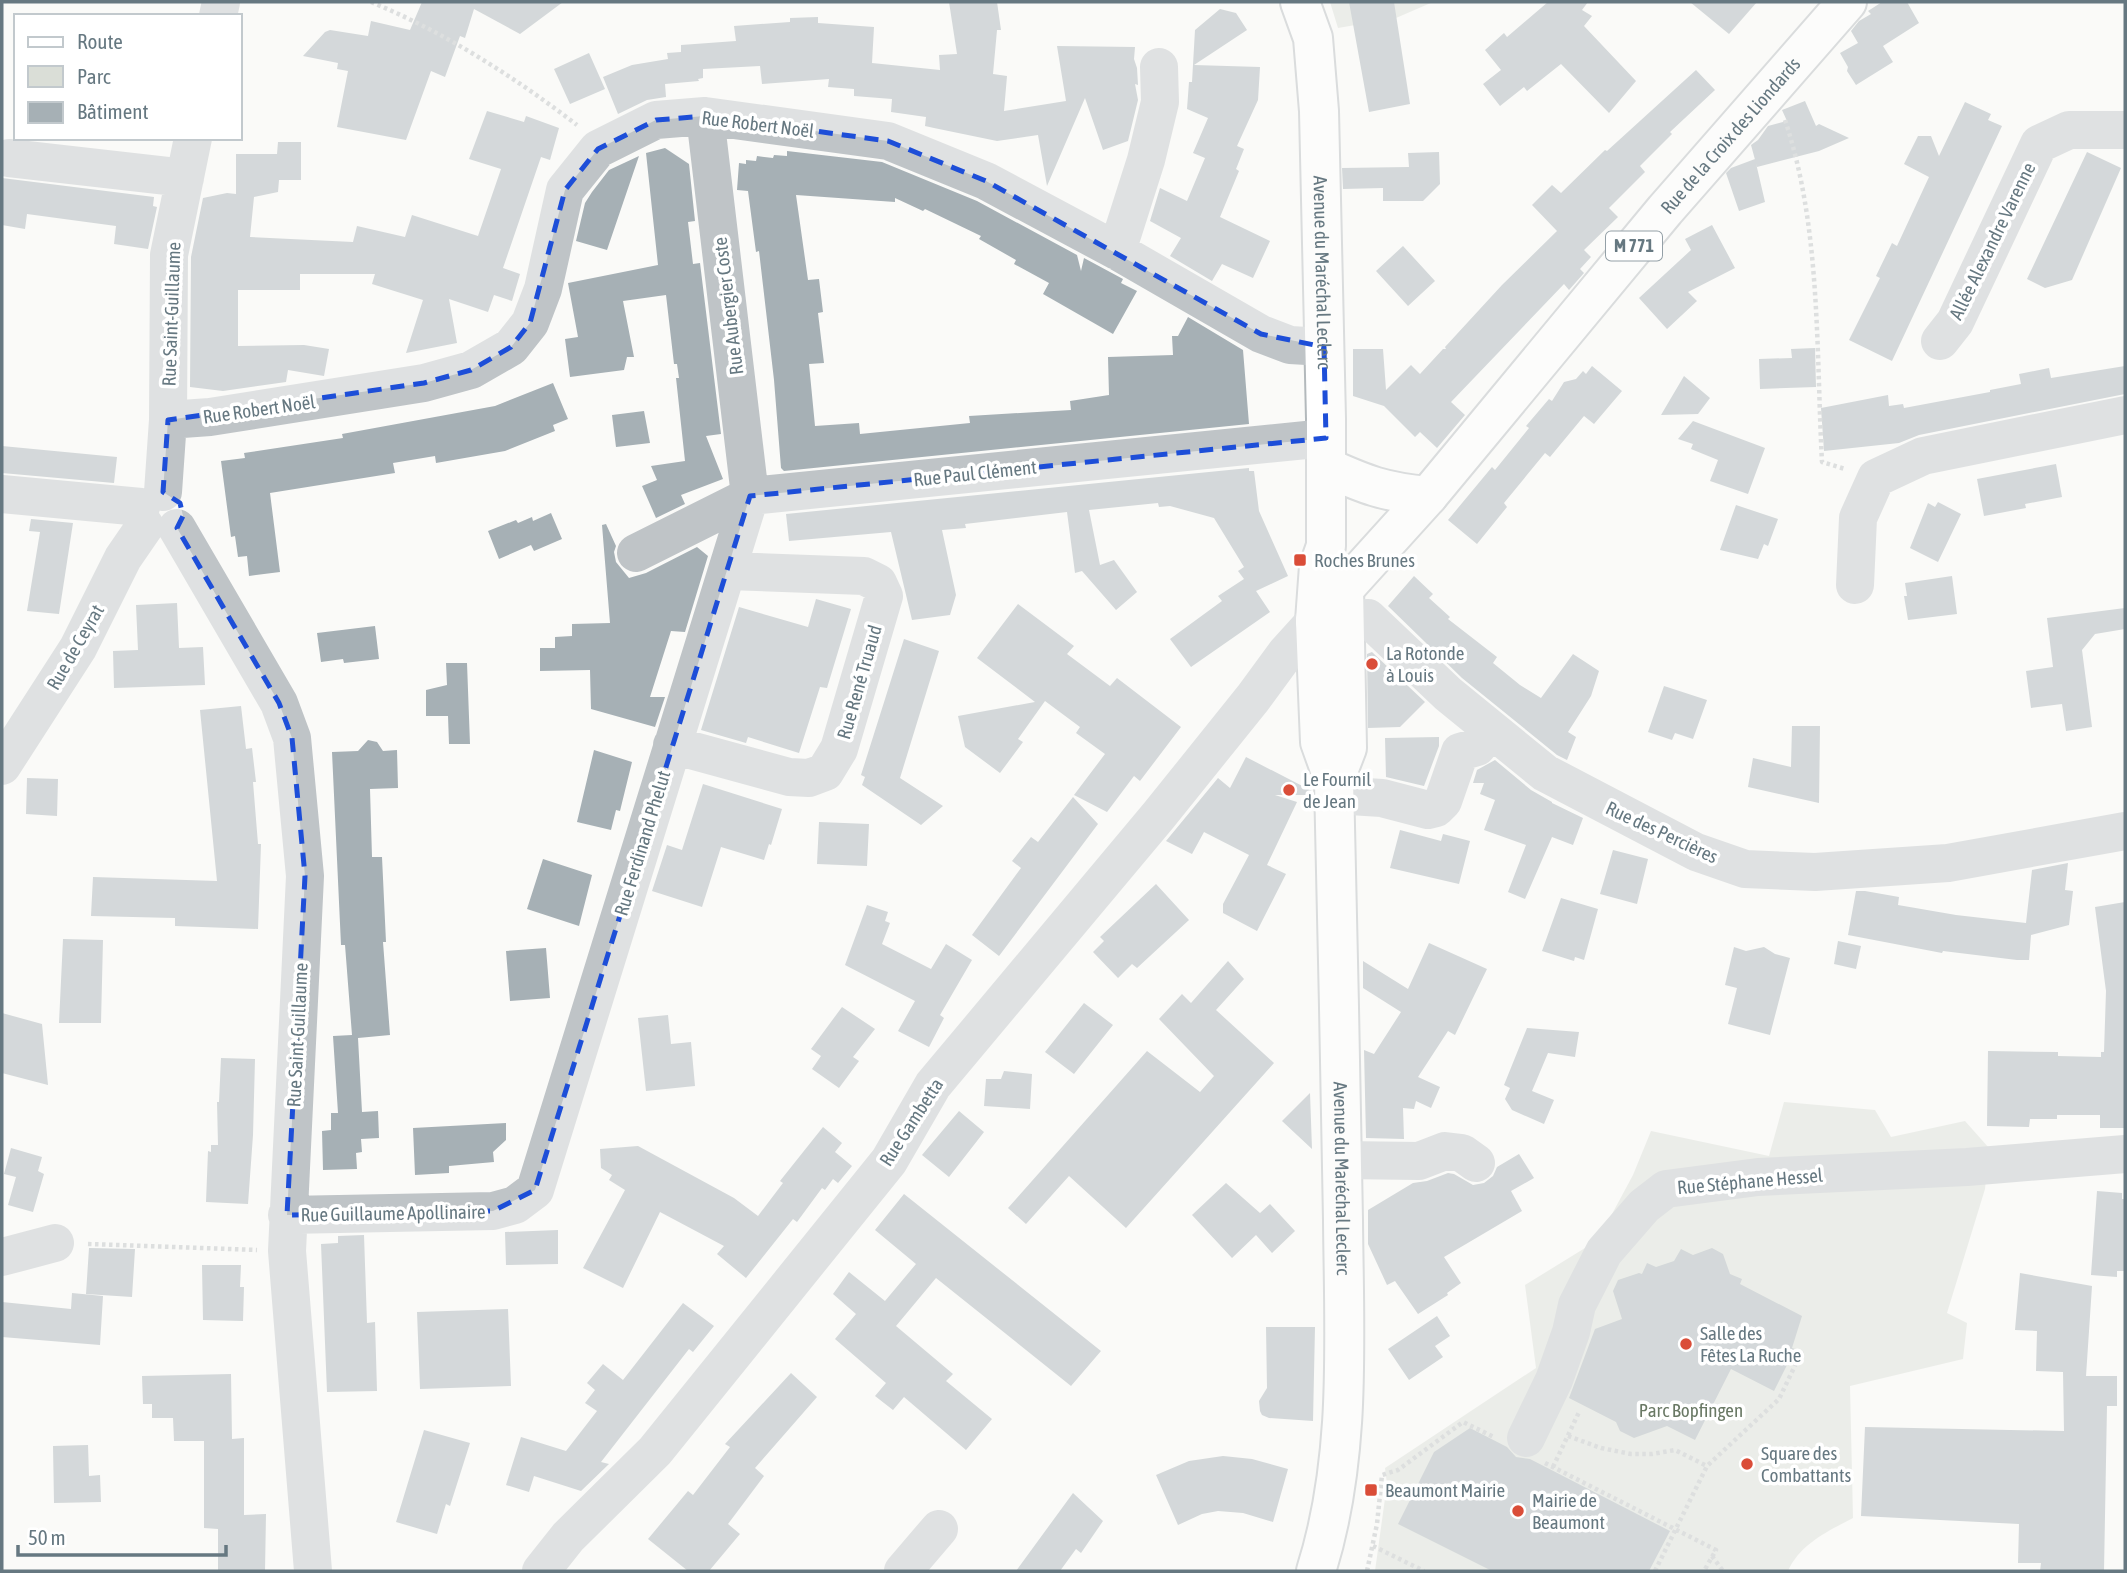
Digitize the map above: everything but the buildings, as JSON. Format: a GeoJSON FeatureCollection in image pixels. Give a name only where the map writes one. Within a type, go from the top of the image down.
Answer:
{"type":"FeatureCollection","features":[{"type":"Feature","properties":{"kind":"main road","name":"Avenue du Maréchal Leclerc"},"geometry":{"type":"LineString","coordinates":[[1300,2],[1313,38],[1319,111],[1326,452],[1326,546],[1319,566],[1335,609],[1347,748],[1334,788]]}},
{"type":"Feature","properties":{"kind":"main road","name":"Rue de la Croix des Liondards"},"geometry":{"type":"LineString","coordinates":[[1335,609],[1665,210],[1847,2]]}},
{"type":"Feature","properties":{"kind":"main road"},"geometry":{"type":"LineString","coordinates":[[1326,452],[1365,485],[1390,492],[1428,496]]}},
{"type":"Feature","properties":{"kind":"main road","name":"Avenue du Maréchal Leclerc"},"geometry":{"type":"LineString","coordinates":[[1316,1571],[1332,1510],[1341,1437],[1345,1344],[1334,788],[1320,742],[1318,678],[1335,609]]}},
{"type":"Feature","properties":{"kind":"street"},"geometry":{"type":"LineString","coordinates":[[1117,251],[1146,160],[1160,102],[1158,67]]}},
{"type":"Feature","properties":{"kind":"street","name":"Rue Robert Noël"},"geometry":{"type":"LineString","coordinates":[[168,420],[209,417],[424,383],[471,370],[511,347],[530,323],[543,289],[565,190],[598,149],[656,120],[705,116],[888,141],[986,181],[1117,251],[1261,334],[1290,345],[1324,347]]}},
{"type":"Feature","properties":{"kind":"street","name":"Rue Aubergier Coste"},"geometry":{"type":"LineString","coordinates":[[705,116],[750,496]]}},
{"type":"Feature","properties":{"kind":"street","name":"Allée Alexandre Varenne"},"geometry":{"type":"LineString","coordinates":[[1940,341],[1955,322],[2039,144],[2069,130],[2125,130]]}},
{"type":"Feature","properties":{"kind":"street","name":"Rue Saint-Guillaume"},"geometry":{"type":"LineString","coordinates":[[193,140],[169,255],[168,420],[156,513],[279,704],[292,738],[305,876],[287,1233],[313,1571]]}},
{"type":"Feature","properties":{"kind":"street"},"geometry":{"type":"LineString","coordinates":[[9,158],[185,178]]}},
{"type":"Feature","properties":{"kind":"street"},"geometry":{"type":"LineString","coordinates":[[1855,585],[1858,518],[1876,478],[1923,456],[2125,415]]}},
{"type":"Feature","properties":{"kind":"street","name":"Rue Paul Clément"},"geometry":{"type":"LineString","coordinates":[[636,553],[750,496],[1326,452]]}},
{"type":"Feature","properties":{"kind":"street"},"geometry":{"type":"LineString","coordinates":[[2,494],[156,513]]}},
{"type":"Feature","properties":{"kind":"street","name":"Rue Ferdinand Phelut"},"geometry":{"type":"LineString","coordinates":[[535,1191],[750,496]]}},
{"type":"Feature","properties":{"kind":"street","name":"Rue de Ceyrat"},"geometry":{"type":"LineString","coordinates":[[2,766],[78,648],[124,558],[156,513]]}},
{"type":"Feature","properties":{"kind":"street","name":"Rue René Truaud"},"geometry":{"type":"LineString","coordinates":[[672,745],[789,777],[809,778],[825,772],[839,749],[884,596],[878,583],[864,576],[728,571]]}},
{"type":"Feature","properties":{"kind":"street","name":"Rue Gambetta"},"geometry":{"type":"LineString","coordinates":[[541,1571],[586,1519],[655,1451],[889,1161],[933,1084],[1159,815],[1286,653],[1335,609]]}},
{"type":"Feature","properties":{"kind":"street","name":"Rue des Percières"},"geometry":{"type":"LineString","coordinates":[[1335,609],[1368,618],[1448,695],[1545,773],[1696,852],[1745,869],[1815,872],[1948,863],[2125,831]]}},
{"type":"Feature","properties":{"kind":"street"},"geometry":{"type":"LineString","coordinates":[[1276,668],[1300,669],[1318,678]]}},
{"type":"Feature","properties":{"kind":"street"},"geometry":{"type":"LineString","coordinates":[[1334,788],[1429,810],[1436,808],[1443,801],[1460,752],[1477,747],[1492,729]]}},
{"type":"Feature","properties":{"kind":"street"},"geometry":{"type":"LineString","coordinates":[[1342,1160],[1419,1161],[1445,1151],[1462,1153],[1476,1163]]}},
{"type":"Feature","properties":{"kind":"street","name":"Rue Stéphane Hessel"},"geometry":{"type":"LineString","coordinates":[[1522,1446],[1554,1380],[1571,1332],[1577,1305],[1604,1252],[1644,1206],[1666,1189],[1758,1177],[1966,1167],[2125,1154]]}},
{"type":"Feature","properties":{"kind":"street","name":"Rue Guillaume Apollinaire"},"geometry":{"type":"LineString","coordinates":[[287,1233],[493,1211],[515,1205],[535,1191]]}},
{"type":"Feature","properties":{"kind":"street"},"geometry":{"type":"LineString","coordinates":[[2,1257],[55,1243]]}},
{"type":"Feature","properties":{"kind":"street"},"geometry":{"type":"LineString","coordinates":[[903,1571],[939,1529]]}},
{"type":"Feature","properties":{"kind":"path"},"geometry":{"type":"LineString","coordinates":[[371,2],[406,16],[527,87],[581,128]]}},
{"type":"Feature","properties":{"kind":"path"},"geometry":{"type":"LineString","coordinates":[[1768,92],[1784,118],[1798,159],[1818,312],[1822,462],[1876,478]]}},
{"type":"Feature","properties":{"kind":"path"},"geometry":{"type":"LineString","coordinates":[[55,1243],[287,1233]]}},
{"type":"Feature","properties":{"kind":"path"},"geometry":{"type":"LineString","coordinates":[[1654,1571],[1707,1466],[1779,1399],[1802,1352]]}},
{"type":"Feature","properties":{"kind":"path"},"geometry":{"type":"LineString","coordinates":[[1553,1467],[1580,1410]]}},
{"type":"Feature","properties":{"kind":"path"},"geometry":{"type":"LineString","coordinates":[[1367,1571],[1382,1475],[1398,1470],[1463,1422],[1522,1446],[1553,1467],[1716,1549],[1704,1571]]}},
{"type":"Feature","properties":{"kind":"path"},"geometry":{"type":"LineString","coordinates":[[1568,1436],[1601,1448],[1631,1454],[1675,1450],[1707,1466]]}},
{"type":"Feature","properties":{"kind":"path"},"geometry":{"type":"LineString","coordinates":[[1373,1546],[1424,1571]]}},
{"type":"Feature","properties":{"kind":"path"},"geometry":{"type":"LineString","coordinates":[[1712,1556],[1723,1571]]}},
{"type":"Feature","properties":{"kind":"highlighted area"},"geometry":{"type":"Polygon","coordinates":[[[705,116],[888,141],[986,181],[1261,334],[1324,347],[1326,438],[750,496],[535,1190],[493,1211],[287,1215],[305,876],[292,738],[279,703],[177,528],[183,516],[180,503],[163,492],[168,420],[424,383],[471,370],[511,347],[530,323],[565,190],[598,149],[656,120],[705,116]]]}},
{"type":"Feature","properties":{"kind":"green space"},"geometry":{"type":"Polygon","coordinates":[[[1330,2],[1433,2],[1396,18],[1338,28],[1330,2]]]}},
{"type":"Feature","properties":{"kind":"green space","name":"Parc Bopfingen"},"geometry":{"type":"Polygon","coordinates":[[[1784,1102],[1875,1110],[1891,1137],[1965,1121],[1989,1148],[1985,1189],[1947,1313],[1967,1323],[1963,1359],[1850,1386],[1853,1518],[1807,1546],[1788,1571],[1375,1571],[1387,1484],[1385,1468],[1536,1368],[1525,1285],[1598,1240],[1633,1175],[1651,1131],[1769,1156],[1784,1102]]]}},
{"type":"Feature","properties":{"kind":"place","name":"Roches Brunes"},"geometry":{"type":"Point","coordinates":[1300,560]}},
{"type":"Feature","properties":{"kind":"place","name":"La Rotonde à Louis"},"geometry":{"type":"Point","coordinates":[1372,664]}},
{"type":"Feature","properties":{"kind":"place","name":"Le Fournil de Jean"},"geometry":{"type":"Point","coordinates":[1289,790]}},
{"type":"Feature","properties":{"kind":"place","name":"Salle des Fêtes La Ruche"},"geometry":{"type":"Point","coordinates":[1686,1344]}},
{"type":"Feature","properties":{"kind":"place","name":"Square des Combattants"},"geometry":{"type":"Point","coordinates":[1747,1464]}},
{"type":"Feature","properties":{"kind":"place","name":"Beaumont Mairie"},"geometry":{"type":"Point","coordinates":[1371,1490]}},
{"type":"Feature","properties":{"kind":"place","name":"Mairie de Beaumont"},"geometry":{"type":"Point","coordinates":[1518,1511]}}]}
